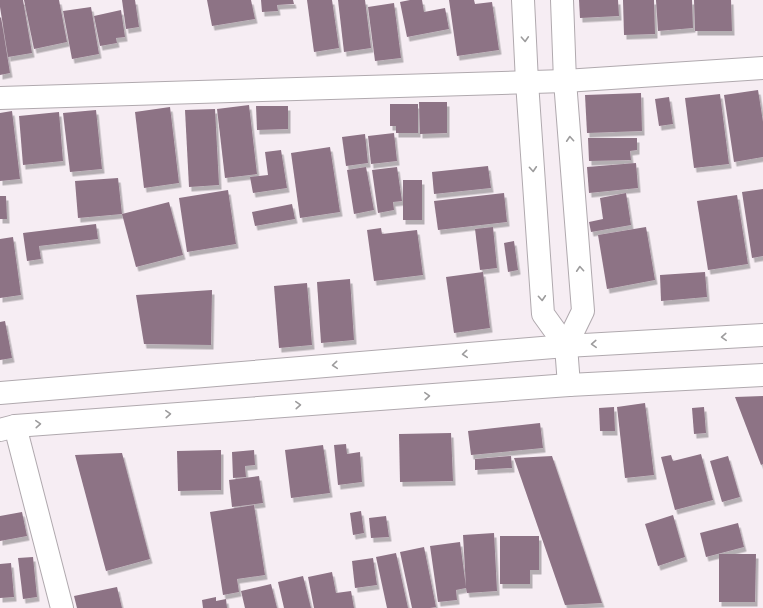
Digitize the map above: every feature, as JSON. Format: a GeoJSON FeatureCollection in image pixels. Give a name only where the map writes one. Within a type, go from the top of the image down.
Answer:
{"type":"FeatureCollection","features":[{"type":"Feature","properties":{"kind":"street"},"geometry":{"type":"LineString","coordinates":[[523,0],[527,82],[543,314],[566,346]]}},
{"type":"Feature","properties":{"kind":"street"},"geometry":{"type":"LineString","coordinates":[[562,0],[565,81],[583,311],[566,346],[569,385]]}},
{"type":"Feature","properties":{"kind":"street"},"geometry":{"type":"LineString","coordinates":[[0,98],[565,81],[763,68]]}},
{"type":"Feature","properties":{"kind":"street"},"geometry":{"type":"LineString","coordinates":[[0,393],[566,346],[763,335]]}},
{"type":"Feature","properties":{"kind":"street"},"geometry":{"type":"LineString","coordinates":[[62,608],[8,428],[569,385],[763,375]]}},
{"type":"Feature","properties":{"kind":"building"},"geometry":{"type":"Polygon","coordinates":[[[0,0],[23,0],[32,53],[8,57],[0,0]]]}},
{"type":"Feature","properties":{"kind":"building"},"geometry":{"type":"Polygon","coordinates":[[[24,0],[59,0],[67,42],[34,49],[24,0]]]}},
{"type":"Feature","properties":{"kind":"building"},"geometry":{"type":"Polygon","coordinates":[[[122,0],[135,0],[139,27],[126,29],[122,0]]]}},
{"type":"Feature","properties":{"kind":"building"},"geometry":{"type":"Polygon","coordinates":[[[207,0],[251,0],[255,19],[212,26],[207,0]]]}},
{"type":"Feature","properties":{"kind":"building"},"geometry":{"type":"Polygon","coordinates":[[[261,0],[293,0],[294,4],[277,5],[278,11],[262,12],[261,0]]]}},
{"type":"Feature","properties":{"kind":"building"},"geometry":{"type":"Polygon","coordinates":[[[307,0],[332,0],[339,48],[314,52],[307,0]]]}},
{"type":"Feature","properties":{"kind":"building"},"geometry":{"type":"Polygon","coordinates":[[[338,0],[365,0],[371,48],[344,52],[338,0]]]}},
{"type":"Feature","properties":{"kind":"building"},"geometry":{"type":"Polygon","coordinates":[[[422,0],[424,12],[445,8],[449,29],[407,37],[400,2],[422,0]]]}},
{"type":"Feature","properties":{"kind":"building"},"geometry":{"type":"Polygon","coordinates":[[[449,0],[474,0],[475,4],[492,2],[499,50],[457,56],[449,0]]]}},
{"type":"Feature","properties":{"kind":"building"},"geometry":{"type":"Polygon","coordinates":[[[579,0],[618,0],[619,16],[580,18],[579,0]]]}},
{"type":"Feature","properties":{"kind":"building"},"geometry":{"type":"Polygon","coordinates":[[[623,0],[654,0],[655,34],[624,35],[623,0]]]}},
{"type":"Feature","properties":{"kind":"building"},"geometry":{"type":"Polygon","coordinates":[[[656,0],[692,0],[693,28],[658,31],[656,0]]]}},
{"type":"Feature","properties":{"kind":"building"},"geometry":{"type":"Polygon","coordinates":[[[694,0],[731,0],[732,31],[695,31],[694,0]]]}},
{"type":"Feature","properties":{"kind":"building"},"geometry":{"type":"Polygon","coordinates":[[[394,3],[401,58],[375,61],[368,7],[394,3]]]}},
{"type":"Feature","properties":{"kind":"building"},"geometry":{"type":"Polygon","coordinates":[[[91,7],[99,54],[72,59],[63,11],[91,7]]]}},
{"type":"Feature","properties":{"kind":"building"},"geometry":{"type":"Polygon","coordinates":[[[121,10],[125,37],[116,38],[117,43],[100,46],[94,16],[121,10]]]}},
{"type":"Feature","properties":{"kind":"building"},"geometry":{"type":"Polygon","coordinates":[[[1,17],[10,73],[0,75],[0,18],[1,17]]]}},
{"type":"Feature","properties":{"kind":"building"},"geometry":{"type":"Polygon","coordinates":[[[758,90],[763,122],[763,157],[734,162],[724,95],[758,90]]]}},
{"type":"Feature","properties":{"kind":"building"},"geometry":{"type":"Polygon","coordinates":[[[641,93],[642,131],[587,133],[585,95],[641,93]]]}},
{"type":"Feature","properties":{"kind":"building"},"geometry":{"type":"Polygon","coordinates":[[[720,94],[729,164],[694,168],[685,98],[720,94]]]}},
{"type":"Feature","properties":{"kind":"building"},"geometry":{"type":"Polygon","coordinates":[[[669,97],[673,124],[659,126],[655,99],[669,97]]]}},
{"type":"Feature","properties":{"kind":"building"},"geometry":{"type":"Polygon","coordinates":[[[419,102],[447,102],[447,133],[420,134],[419,102]]]}},
{"type":"Feature","properties":{"kind":"building"},"geometry":{"type":"Polygon","coordinates":[[[390,104],[418,104],[418,133],[396,133],[396,126],[390,126],[390,104]]]}},
{"type":"Feature","properties":{"kind":"building"},"geometry":{"type":"Polygon","coordinates":[[[249,105],[257,174],[225,178],[217,109],[249,105]]]}},
{"type":"Feature","properties":{"kind":"building"},"geometry":{"type":"Polygon","coordinates":[[[256,106],[288,106],[288,129],[257,130],[256,106]]]}},
{"type":"Feature","properties":{"kind":"building"},"geometry":{"type":"Polygon","coordinates":[[[170,107],[179,183],[144,188],[135,112],[170,107]]]}},
{"type":"Feature","properties":{"kind":"building"},"geometry":{"type":"Polygon","coordinates":[[[215,109],[219,185],[189,187],[185,110],[215,109]]]}},
{"type":"Feature","properties":{"kind":"building"},"geometry":{"type":"Polygon","coordinates":[[[96,110],[102,169],[70,172],[63,113],[96,110]]]}},
{"type":"Feature","properties":{"kind":"building"},"geometry":{"type":"Polygon","coordinates":[[[12,111],[20,179],[0,181],[0,113],[12,111]]]}},
{"type":"Feature","properties":{"kind":"building"},"geometry":{"type":"Polygon","coordinates":[[[59,112],[63,161],[23,165],[19,116],[59,112]]]}},
{"type":"Feature","properties":{"kind":"building"},"geometry":{"type":"Polygon","coordinates":[[[394,133],[397,161],[371,164],[368,136],[394,133]]]}},
{"type":"Feature","properties":{"kind":"building"},"geometry":{"type":"Polygon","coordinates":[[[365,134],[368,163],[346,166],[342,137],[365,134]]]}},
{"type":"Feature","properties":{"kind":"building"},"geometry":{"type":"Polygon","coordinates":[[[588,138],[637,138],[637,150],[630,151],[631,160],[589,161],[588,138]]]}},
{"type":"Feature","properties":{"kind":"building"},"geometry":{"type":"Polygon","coordinates":[[[330,147],[340,212],[300,218],[291,153],[330,147]]]}},
{"type":"Feature","properties":{"kind":"building"},"geometry":{"type":"Polygon","coordinates":[[[281,150],[287,188],[253,193],[250,177],[268,175],[265,152],[281,150]]]}},
{"type":"Feature","properties":{"kind":"building"},"geometry":{"type":"Polygon","coordinates":[[[636,163],[638,188],[589,193],[587,167],[636,163]]]}},
{"type":"Feature","properties":{"kind":"building"},"geometry":{"type":"Polygon","coordinates":[[[488,166],[491,188],[434,194],[432,172],[488,166]]]}},
{"type":"Feature","properties":{"kind":"building"},"geometry":{"type":"Polygon","coordinates":[[[366,167],[374,210],[354,214],[347,170],[366,167]]]}},
{"type":"Feature","properties":{"kind":"building"},"geometry":{"type":"Polygon","coordinates":[[[397,167],[402,201],[393,202],[394,210],[378,213],[372,170],[397,167]]]}},
{"type":"Feature","properties":{"kind":"building"},"geometry":{"type":"Polygon","coordinates":[[[118,178],[122,214],[78,218],[75,181],[118,178]]]}},
{"type":"Feature","properties":{"kind":"building"},"geometry":{"type":"Polygon","coordinates":[[[403,180],[422,180],[422,220],[403,220],[403,180]]]}},
{"type":"Feature","properties":{"kind":"building"},"geometry":{"type":"Polygon","coordinates":[[[763,189],[763,256],[752,258],[742,192],[763,189]]]}},
{"type":"Feature","properties":{"kind":"building"},"geometry":{"type":"Polygon","coordinates":[[[228,190],[236,244],[187,252],[179,198],[228,190]]]}},
{"type":"Feature","properties":{"kind":"building"},"geometry":{"type":"Polygon","coordinates":[[[504,193],[507,222],[438,230],[434,201],[504,193]]]}},
{"type":"Feature","properties":{"kind":"building"},"geometry":{"type":"Polygon","coordinates":[[[626,193],[631,225],[591,232],[589,222],[603,219],[600,198],[626,193]]]}},
{"type":"Feature","properties":{"kind":"building"},"geometry":{"type":"Polygon","coordinates":[[[737,195],[748,264],[708,270],[697,201],[737,195]]]}},
{"type":"Feature","properties":{"kind":"building"},"geometry":{"type":"Polygon","coordinates":[[[0,196],[6,196],[7,219],[0,219],[0,196]]]}},
{"type":"Feature","properties":{"kind":"building"},"geometry":{"type":"Polygon","coordinates":[[[169,202],[183,255],[136,267],[122,214],[169,202]]]}},
{"type":"Feature","properties":{"kind":"building"},"geometry":{"type":"Polygon","coordinates":[[[292,204],[295,219],[255,226],[252,212],[292,204]]]}},
{"type":"Feature","properties":{"kind":"building"},"geometry":{"type":"Polygon","coordinates":[[[96,224],[98,239],[39,246],[41,259],[27,261],[23,233],[96,224]]]}},
{"type":"Feature","properties":{"kind":"building"},"geometry":{"type":"Polygon","coordinates":[[[493,227],[497,268],[480,270],[475,229],[493,227]]]}},
{"type":"Feature","properties":{"kind":"building"},"geometry":{"type":"Polygon","coordinates":[[[646,227],[655,280],[607,289],[598,235],[646,227]]]}},
{"type":"Feature","properties":{"kind":"building"},"geometry":{"type":"Polygon","coordinates":[[[381,228],[382,234],[417,230],[423,275],[374,281],[367,230],[381,228]]]}},
{"type":"Feature","properties":{"kind":"building"},"geometry":{"type":"Polygon","coordinates":[[[13,237],[21,295],[0,298],[0,239],[13,237]]]}},
{"type":"Feature","properties":{"kind":"building"},"geometry":{"type":"Polygon","coordinates":[[[514,241],[518,270],[508,272],[504,243],[514,241]]]}},
{"type":"Feature","properties":{"kind":"building"},"geometry":{"type":"Polygon","coordinates":[[[483,272],[490,328],[454,333],[446,277],[483,272]]]}},
{"type":"Feature","properties":{"kind":"building"},"geometry":{"type":"Polygon","coordinates":[[[705,272],[707,297],[661,301],[660,275],[705,272]]]}},
{"type":"Feature","properties":{"kind":"building"},"geometry":{"type":"Polygon","coordinates":[[[350,279],[354,340],[321,343],[317,282],[350,279]]]}},
{"type":"Feature","properties":{"kind":"building"},"geometry":{"type":"Polygon","coordinates":[[[307,283],[312,345],[279,348],[274,286],[307,283]]]}},
{"type":"Feature","properties":{"kind":"building"},"geometry":{"type":"Polygon","coordinates":[[[212,290],[211,345],[144,344],[136,295],[212,290]]]}},
{"type":"Feature","properties":{"kind":"building"},"geometry":{"type":"Polygon","coordinates":[[[5,321],[12,358],[0,360],[0,322],[5,321]]]}},
{"type":"Feature","properties":{"kind":"building"},"geometry":{"type":"Polygon","coordinates":[[[763,396],[763,464],[761,465],[735,397],[763,396]]]}},
{"type":"Feature","properties":{"kind":"building"},"geometry":{"type":"Polygon","coordinates":[[[645,403],[654,475],[625,478],[617,407],[645,403]]]}},
{"type":"Feature","properties":{"kind":"building"},"geometry":{"type":"Polygon","coordinates":[[[614,407],[615,431],[600,431],[599,408],[614,407]]]}},
{"type":"Feature","properties":{"kind":"building"},"geometry":{"type":"Polygon","coordinates":[[[704,407],[706,433],[694,434],[692,408],[704,407]]]}},
{"type":"Feature","properties":{"kind":"building"},"geometry":{"type":"Polygon","coordinates":[[[540,423],[543,448],[471,455],[468,431],[540,423]]]}},
{"type":"Feature","properties":{"kind":"building"},"geometry":{"type":"Polygon","coordinates":[[[451,433],[453,481],[400,482],[399,434],[451,433]]]}},
{"type":"Feature","properties":{"kind":"building"},"geometry":{"type":"Polygon","coordinates":[[[346,444],[347,454],[360,452],[362,482],[338,485],[334,445],[346,444]]]}},
{"type":"Feature","properties":{"kind":"building"},"geometry":{"type":"Polygon","coordinates":[[[323,445],[330,493],[291,498],[285,450],[323,445]]]}},
{"type":"Feature","properties":{"kind":"building"},"geometry":{"type":"Polygon","coordinates":[[[221,450],[221,490],[178,491],[177,451],[221,450]]]}},
{"type":"Feature","properties":{"kind":"building"},"geometry":{"type":"Polygon","coordinates":[[[254,450],[255,465],[245,466],[246,477],[233,478],[232,452],[254,450]]]}},
{"type":"Feature","properties":{"kind":"building"},"geometry":{"type":"Polygon","coordinates":[[[122,453],[150,559],[106,571],[75,455],[122,453]]]}},
{"type":"Feature","properties":{"kind":"building"},"geometry":{"type":"Polygon","coordinates":[[[701,454],[713,500],[675,510],[661,457],[671,455],[673,461],[701,454]]]}},
{"type":"Feature","properties":{"kind":"building"},"geometry":{"type":"Polygon","coordinates":[[[511,456],[512,468],[475,470],[475,459],[511,456]]]}},
{"type":"Feature","properties":{"kind":"building"},"geometry":{"type":"Polygon","coordinates":[[[552,456],[602,603],[565,605],[514,458],[552,456]]]}},
{"type":"Feature","properties":{"kind":"building"},"geometry":{"type":"Polygon","coordinates":[[[728,456],[740,497],[722,502],[710,461],[728,456]]]}},
{"type":"Feature","properties":{"kind":"building"},"geometry":{"type":"Polygon","coordinates":[[[259,476],[263,503],[232,507],[229,480],[259,476]]]}},
{"type":"Feature","properties":{"kind":"building"},"geometry":{"type":"Polygon","coordinates":[[[254,505],[265,575],[237,579],[239,592],[223,595],[210,512],[254,505]]]}},
{"type":"Feature","properties":{"kind":"building"},"geometry":{"type":"Polygon","coordinates":[[[361,511],[364,533],[353,535],[350,513],[361,511]]]}},
{"type":"Feature","properties":{"kind":"building"},"geometry":{"type":"Polygon","coordinates":[[[22,512],[27,536],[0,541],[0,516],[22,512]]]}},
{"type":"Feature","properties":{"kind":"building"},"geometry":{"type":"Polygon","coordinates":[[[673,515],[685,557],[658,566],[645,524],[673,515]]]}},
{"type":"Feature","properties":{"kind":"building"},"geometry":{"type":"Polygon","coordinates":[[[386,516],[389,537],[371,538],[369,518],[386,516]]]}},
{"type":"Feature","properties":{"kind":"building"},"geometry":{"type":"Polygon","coordinates":[[[738,523],[744,547],[706,557],[700,533],[738,523]]]}},
{"type":"Feature","properties":{"kind":"building"},"geometry":{"type":"Polygon","coordinates":[[[494,533],[497,591],[467,593],[466,588],[456,590],[457,600],[438,602],[430,546],[460,542],[466,587],[463,535],[494,533]]]}},
{"type":"Feature","properties":{"kind":"building"},"geometry":{"type":"Polygon","coordinates":[[[500,536],[539,536],[539,570],[530,570],[530,584],[500,584],[500,536]]]}},
{"type":"Feature","properties":{"kind":"building"},"geometry":{"type":"Polygon","coordinates":[[[424,547],[436,607],[412,608],[400,552],[424,547]]]}},
{"type":"Feature","properties":{"kind":"building"},"geometry":{"type":"Polygon","coordinates":[[[396,553],[408,608],[387,608],[376,557],[396,553]]]}},
{"type":"Feature","properties":{"kind":"building"},"geometry":{"type":"Polygon","coordinates":[[[719,554],[756,554],[755,602],[719,602],[719,554]]]}},
{"type":"Feature","properties":{"kind":"building"},"geometry":{"type":"Polygon","coordinates":[[[33,557],[37,597],[23,599],[18,558],[33,557]]]}},
{"type":"Feature","properties":{"kind":"building"},"geometry":{"type":"Polygon","coordinates":[[[373,558],[377,585],[355,588],[352,561],[373,558]]]}},
{"type":"Feature","properties":{"kind":"building"},"geometry":{"type":"Polygon","coordinates":[[[11,563],[14,597],[0,598],[0,564],[11,563]]]}},
{"type":"Feature","properties":{"kind":"building"},"geometry":{"type":"Polygon","coordinates":[[[332,572],[336,593],[351,591],[354,608],[314,608],[308,577],[332,572]]]}},
{"type":"Feature","properties":{"kind":"building"},"geometry":{"type":"Polygon","coordinates":[[[303,576],[311,608],[284,608],[278,582],[303,576]]]}},
{"type":"Feature","properties":{"kind":"building"},"geometry":{"type":"Polygon","coordinates":[[[271,584],[277,608],[245,608],[241,591],[271,584]]]}},
{"type":"Feature","properties":{"kind":"building"},"geometry":{"type":"Polygon","coordinates":[[[117,587],[122,608],[77,608],[74,596],[117,587]]]}},
{"type":"Feature","properties":{"kind":"building"},"geometry":{"type":"Polygon","coordinates":[[[216,597],[216,601],[226,599],[227,608],[203,608],[202,600],[216,597]]]}}]}
